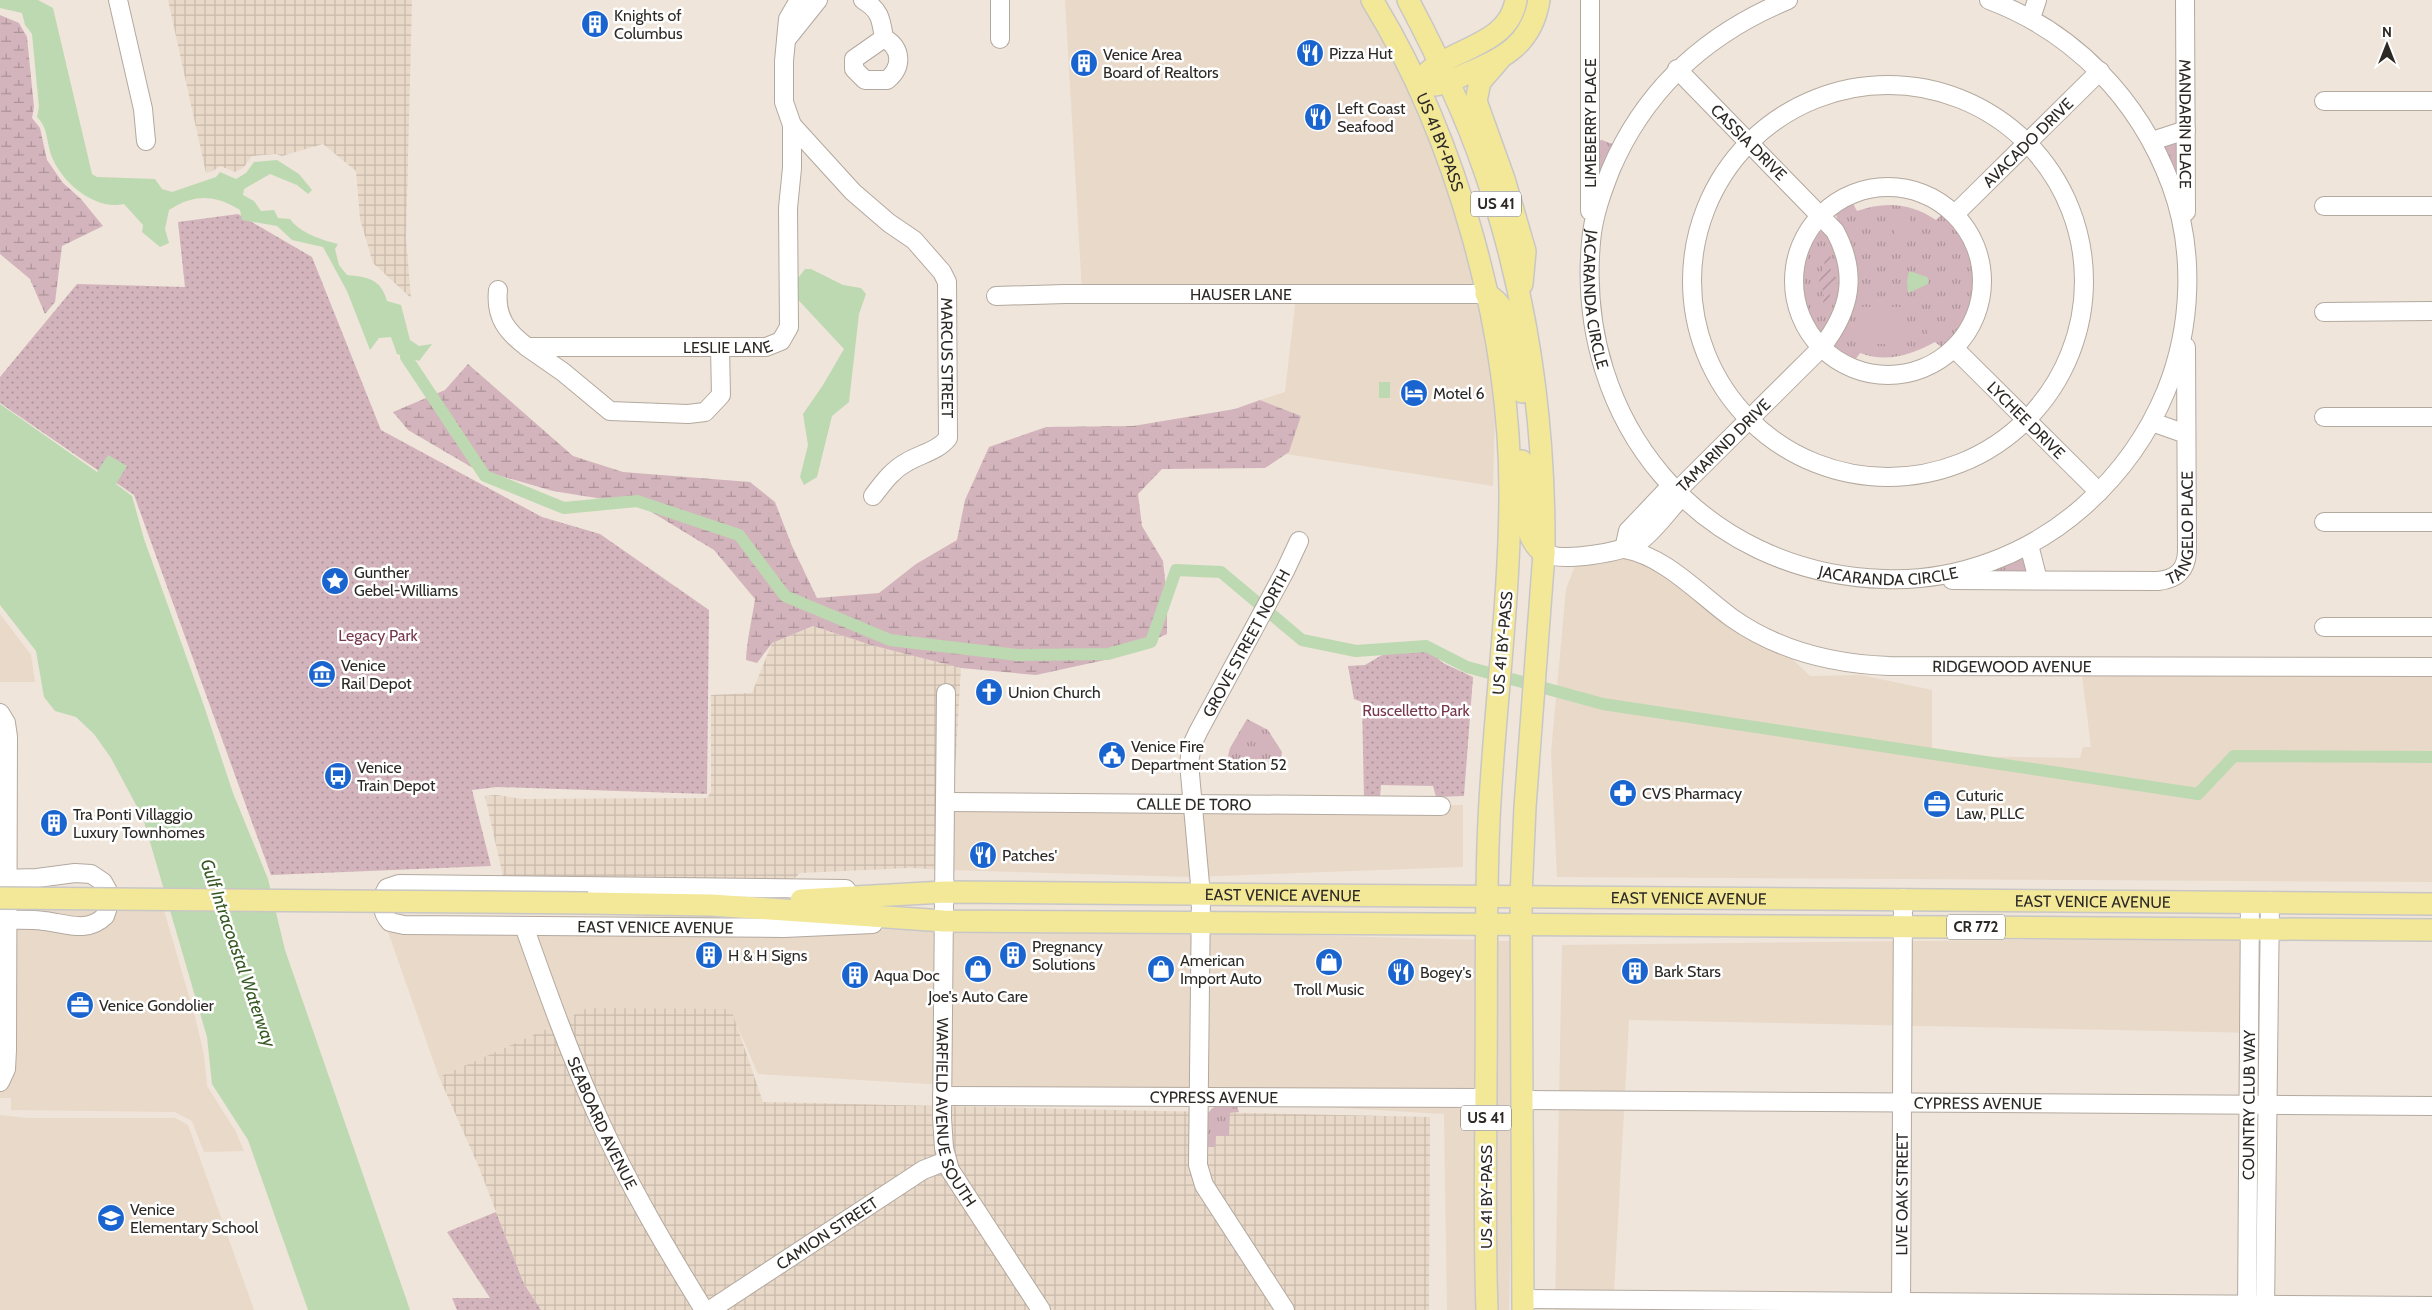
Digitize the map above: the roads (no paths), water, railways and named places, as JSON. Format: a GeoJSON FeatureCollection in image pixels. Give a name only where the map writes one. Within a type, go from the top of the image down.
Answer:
{"type":"FeatureCollection","features":[{"type":"Feature","properties":{"kind":"main road","name":"US 41 BY-PASS"},"geometry":{"type":"LineString","coordinates":[[1372,0],[1418,86],[1454,178],[1472,236],[1486,294],[1498,351],[1505,407],[1510,492],[1507,589],[1489,817],[1487,897],[1487,1310]]}},
{"type":"Feature","properties":{"kind":"main road","name":"US 41 BY-PASS"},"geometry":{"type":"LineString","coordinates":[[1408,0],[1449,82],[1493,196],[1521,304],[1538,421],[1543,482],[1544,554],[1524,807],[1521,896],[1523,1304]]}},
{"type":"Feature","properties":{"kind":"main road"},"geometry":{"type":"LineString","coordinates":[[1418,86],[1428,71],[1439,63],[1496,34],[1508,21],[1516,0]]}},
{"type":"Feature","properties":{"kind":"main road"},"geometry":{"type":"LineString","coordinates":[[1521,304],[1525,251],[1507,187],[1476,101],[1480,82],[1499,60],[1520,43],[1529,31],[1539,0]]}},
{"type":"Feature","properties":{"kind":"main road"},"geometry":{"type":"LineString","coordinates":[[1418,86],[1449,82],[1499,60]]}},
{"type":"Feature","properties":{"kind":"main road"},"geometry":{"type":"LineString","coordinates":[[1486,294],[1500,304],[1507,316],[1521,387],[1538,421]]}},
{"type":"Feature","properties":{"kind":"main road"},"geometry":{"type":"LineString","coordinates":[[1505,407],[1519,435],[1527,528],[1534,543],[1544,554]]}},
{"type":"Feature","properties":{"kind":"main road","name":"EAST VENICE AVENUE"},"geometry":{"type":"LineString","coordinates":[[710,905],[944,892],[1487,897],[1903,898],[2042,902],[2260,901],[2432,904]]}},
{"type":"Feature","properties":{"kind":"main road","name":"EAST VENICE AVENUE"},"geometry":{"type":"LineString","coordinates":[[0,898],[710,905],[944,921],[2432,930]]}},
{"type":"Feature","properties":{"kind":"street"},"geometry":{"type":"LineString","coordinates":[[118,0],[143,109],[146,141]]}},
{"type":"Feature","properties":{"kind":"street","name":"LESLIE LANE"},"geometry":{"type":"LineString","coordinates":[[528,347],[720,347],[774,345],[781,341],[789,327],[788,208],[792,168],[792,125],[784,102],[785,43],[788,19],[799,0]]}},
{"type":"Feature","properties":{"kind":"street"},"geometry":{"type":"LineString","coordinates":[[785,43],[818,0]]}},
{"type":"Feature","properties":{"kind":"street"},"geometry":{"type":"LineString","coordinates":[[863,0],[876,7],[881,16],[884,38]]}},
{"type":"Feature","properties":{"kind":"street"},"geometry":{"type":"LineString","coordinates":[[1000,0],[1000,39]]}},
{"type":"Feature","properties":{"kind":"street","name":"LIMEBERRY PLACE"},"geometry":{"type":"LineString","coordinates":[[1590,0],[1590,246]]}},
{"type":"Feature","properties":{"kind":"street","name":"JACARANDA CIRCLE"},"geometry":{"type":"LineString","coordinates":[[1788,0],[1752,16],[1733,27],[1702,48],[1677,70],[1646,107],[1616,158],[1598,207],[1590,246],[1593,321],[1600,358],[1609,387],[1636,441],[1658,472],[1695,509],[1729,534],[1788,562],[1815,571],[1854,578],[1914,579],[1970,568],[2029,545],[2064,522],[2099,492],[2124,466],[2152,422],[2175,364],[2186,309],[2186,248],[2177,200],[2152,141],[2127,104],[2100,71],[2073,47],[2031,18],[1989,0]]}},
{"type":"Feature","properties":{"kind":"street"},"geometry":{"type":"LineString","coordinates":[[2031,18],[2037,0]]}},
{"type":"Feature","properties":{"kind":"street","name":"MANDARIN PLACE"},"geometry":{"type":"LineString","coordinates":[[2185,0],[2186,248]]}},
{"type":"Feature","properties":{"kind":"street","name":"CASSIA DRIVE"},"geometry":{"type":"LineString","coordinates":[[1677,70],[1821,214],[1842,245],[1849,279],[1843,313],[1834,331],[1821,348]]}},
{"type":"Feature","properties":{"kind":"street","name":"AVACADO DRIVE"},"geometry":{"type":"LineString","coordinates":[[1955,214],[2100,71]]}},
{"type":"Feature","properties":{"kind":"street"},"geometry":{"type":"LineString","coordinates":[[1889,85],[1927,88],[1964,100],[1997,117],[2027,142],[2052,173],[2071,208],[2081,247],[2084,287],[2080,320],[2071,352],[2048,396],[2026,420],[1992,448],[1964,462],[1921,475],[1886,478],[1841,472],[1805,459],[1773,440],[1749,420],[1722,385],[1704,349],[1696,323],[1691,282],[1693,253],[1705,212],[1724,174],[1749,142],[1780,118],[1814,100],[1850,89],[1889,85]]}},
{"type":"Feature","properties":{"kind":"street"},"geometry":{"type":"LineString","coordinates":[[2324,101],[2432,100]]}},
{"type":"Feature","properties":{"kind":"street","name":"MARCUS STREET"},"geometry":{"type":"LineString","coordinates":[[792,125],[853,192],[889,223],[914,240],[942,272],[947,282],[948,438],[938,448],[902,465],[889,476],[873,496]]}},
{"type":"Feature","properties":{"kind":"street"},"geometry":{"type":"LineString","coordinates":[[2152,141],[2186,130]]}},
{"type":"Feature","properties":{"kind":"street"},"geometry":{"type":"LineString","coordinates":[[1887,188],[1908,190],[1928,196],[1955,214],[1975,244],[1983,280],[1976,317],[1967,333],[1954,348],[1932,363],[1914,371],[1879,375],[1852,368],[1821,348],[1800,316],[1795,298],[1794,281],[1800,246],[1821,214],[1853,194],[1887,188]]}},
{"type":"Feature","properties":{"kind":"street"},"geometry":{"type":"LineString","coordinates":[[2324,206],[2432,206]]}},
{"type":"Feature","properties":{"kind":"street"},"geometry":{"type":"LineString","coordinates":[[498,290],[498,310],[502,322],[512,336],[563,372],[610,411],[688,414],[704,412],[721,395],[720,347]]}},
{"type":"Feature","properties":{"kind":"street","name":"HAUSER LANE"},"geometry":{"type":"LineString","coordinates":[[996,296],[1065,294],[1486,294]]}},
{"type":"Feature","properties":{"kind":"street","name":"TANGELO PLACE"},"geometry":{"type":"LineString","coordinates":[[1914,579],[2158,581],[2173,577],[2181,572],[2186,563],[2187,552],[2186,309]]}},
{"type":"Feature","properties":{"kind":"street"},"geometry":{"type":"LineString","coordinates":[[2324,312],[2432,311]]}},
{"type":"Feature","properties":{"kind":"street","name":"TAMARIND DRIVE"},"geometry":{"type":"LineString","coordinates":[[1544,554],[1566,556],[1624,549],[1640,541],[1677,502],[1677,491],[1821,348]]}},
{"type":"Feature","properties":{"kind":"street","name":"LYCHEE DRIVE"},"geometry":{"type":"LineString","coordinates":[[1954,348],[2099,492]]}},
{"type":"Feature","properties":{"kind":"street"},"geometry":{"type":"LineString","coordinates":[[2324,417],[2432,417]]}},
{"type":"Feature","properties":{"kind":"street"},"geometry":{"type":"LineString","coordinates":[[2152,422],[2186,434]]}},
{"type":"Feature","properties":{"kind":"street"},"geometry":{"type":"LineString","coordinates":[[2324,522],[2432,522]]}},
{"type":"Feature","properties":{"kind":"street","name":"GROVE STREET NORTH"},"geometry":{"type":"LineString","coordinates":[[1285,1310],[1200,1176],[1197,1152],[1201,895],[1189,763],[1192,745],[1300,541]]}},
{"type":"Feature","properties":{"kind":"street"},"geometry":{"type":"LineString","coordinates":[[2029,545],[2038,580]]}},
{"type":"Feature","properties":{"kind":"street","name":"RIDGEWOOD AVENUE"},"geometry":{"type":"LineString","coordinates":[[1624,549],[1642,554],[1660,564],[1731,617],[1758,634],[1801,653],[1838,662],[1889,666],[2432,667]]}},
{"type":"Feature","properties":{"kind":"street"},"geometry":{"type":"LineString","coordinates":[[2324,627],[2432,627]]}},
{"type":"Feature","properties":{"kind":"street","name":"WARFIELD AVENUE SOUTH"},"geometry":{"type":"LineString","coordinates":[[946,693],[942,1096],[942,1132],[946,1161],[1041,1310]]}},
{"type":"Feature","properties":{"kind":"street"},"geometry":{"type":"LineString","coordinates":[[0,1082],[6,1068],[7,1050],[4,879],[8,738],[7,726],[1,714]]}},
{"type":"Feature","properties":{"kind":"street","name":"CALLE DE TORO"},"geometry":{"type":"LineString","coordinates":[[946,802],[1440,806]]}},
{"type":"Feature","properties":{"kind":"street"},"geometry":{"type":"LineString","coordinates":[[4,879],[88,873],[103,882],[109,895],[105,916],[90,925],[78,927],[44,921],[4,920]]}},
{"type":"Feature","properties":{"kind":"street","name":"EAST VENICE AVENUE"},"geometry":{"type":"LineString","coordinates":[[944,892],[780,887],[399,884],[387,888],[383,894],[382,911],[390,922],[396,925],[784,928],[944,921]]}},
{"type":"Feature","properties":{"kind":"street","name":"LIVE OAK STREET"},"geometry":{"type":"LineString","coordinates":[[1901,1306],[1903,898]]}},
{"type":"Feature","properties":{"kind":"street","name":"COUNTRY CLUB WAY"},"geometry":{"type":"LineString","coordinates":[[2260,901],[2266,1105],[2265,1307]]}},
{"type":"Feature","properties":{"kind":"street","name":"SEABOARD AVENUE"},"geometry":{"type":"LineString","coordinates":[[524,926],[565,1040],[598,1118],[660,1238],[704,1310]]}},
{"type":"Feature","properties":{"kind":"street","name":"COUNTRY CLUB WAY"},"geometry":{"type":"LineString","coordinates":[[2247,1307],[2247,1105],[2260,929]]}},
{"type":"Feature","properties":{"kind":"street","name":"CYPRESS AVENUE"},"geometry":{"type":"LineString","coordinates":[[942,1096],[1486,1098]]}},
{"type":"Feature","properties":{"kind":"street","name":"CYPRESS AVENUE"},"geometry":{"type":"LineString","coordinates":[[1523,1100],[1902,1101],[2432,1106]]}},
{"type":"Feature","properties":{"kind":"street","name":"CAMION STREET"},"geometry":{"type":"LineString","coordinates":[[710,1310],[923,1170],[946,1161]]}},
{"type":"Feature","properties":{"kind":"street"},"geometry":{"type":"LineString","coordinates":[[1523,1304],[2432,1306]]}},
{"type":"Feature","properties":{"kind":"water"},"geometry":{"type":"Polygon","coordinates":[[[0,0],[38,0],[53,8],[92,174],[97,177],[155,179],[162,189],[172,192],[216,177],[220,172],[236,179],[246,173],[254,162],[277,160],[299,174],[312,190],[308,194],[297,185],[270,174],[244,189],[243,195],[254,201],[261,211],[274,210],[278,218],[290,219],[305,232],[338,244],[335,249],[339,265],[347,275],[373,280],[381,288],[387,301],[401,305],[410,340],[419,346],[432,344],[419,361],[397,354],[391,337],[379,338],[370,350],[347,291],[323,247],[292,240],[277,226],[242,220],[240,210],[222,201],[205,198],[188,201],[169,210],[165,229],[169,243],[160,247],[142,232],[143,225],[124,204],[102,203],[81,193],[57,167],[50,151],[44,126],[37,117],[39,107],[32,34],[25,25],[22,13],[0,8],[0,0]]]}},
{"type":"Feature","properties":{"kind":"water"},"geometry":{"type":"Polygon","coordinates":[[[805,269],[811,269],[843,285],[861,288],[866,294],[859,314],[849,402],[832,416],[817,477],[804,485],[800,477],[808,445],[803,414],[844,349],[789,290],[805,269]]]}},
{"type":"Feature","properties":{"kind":"water"},"geometry":{"type":"Polygon","coordinates":[[[1909,271],[1927,277],[1928,284],[1908,293],[1907,281],[1909,271]]]}},
{"type":"Feature","properties":{"kind":"water"},"geometry":{"type":"Polygon","coordinates":[[[1379,382],[1390,382],[1390,398],[1379,398],[1379,382]]]}},
{"type":"Feature","properties":{"kind":"water","name":"Gulf Intracoastal Waterway"},"geometry":{"type":"Polygon","coordinates":[[[0,404],[97,472],[108,455],[127,466],[116,484],[132,496],[144,539],[233,793],[268,879],[285,950],[410,1310],[308,1310],[248,1140],[212,1084],[207,1037],[143,818],[111,758],[94,734],[76,717],[55,711],[44,697],[36,651],[0,605],[0,404]]]}},
{"type":"Feature","properties":{"kind":"waterway"},"geometry":{"type":"LineString","coordinates":[[406,357],[485,476],[564,508],[637,501],[739,535],[785,596],[890,640],[1018,655],[1108,654],[1151,642],[1176,570],[1221,572],[1302,640],[1356,651],[1426,646],[1467,667],[1603,704],[2198,794],[2234,756],[2432,757]]}},
{"type":"Feature","properties":{"kind":"place","name":"Knights of Columbus"},"geometry":{"type":"Point","coordinates":[595,24]}},
{"type":"Feature","properties":{"kind":"place","name":"Pizza Hut"},"geometry":{"type":"Point","coordinates":[1310,53]}},
{"type":"Feature","properties":{"kind":"place","name":"Venice Area Board of Realtors"},"geometry":{"type":"Point","coordinates":[1084,63]}},
{"type":"Feature","properties":{"kind":"place","name":"Left Coast Seafood"},"geometry":{"type":"Point","coordinates":[1318,117]}},
{"type":"Feature","properties":{"kind":"place","name":"Motel 6"},"geometry":{"type":"Point","coordinates":[1414,393]}},
{"type":"Feature","properties":{"kind":"place","name":"Gunther Gebel-Williams"},"geometry":{"type":"Point","coordinates":[335,581]}},
{"type":"Feature","properties":{"kind":"place","name":"Venice Rail Depot"},"geometry":{"type":"Point","coordinates":[322,674]}},
{"type":"Feature","properties":{"kind":"place","name":"Union Church"},"geometry":{"type":"Point","coordinates":[989,692]}},
{"type":"Feature","properties":{"kind":"place","name":"Venice Fire Department Station 52"},"geometry":{"type":"Point","coordinates":[1112,755]}},
{"type":"Feature","properties":{"kind":"place","name":"Venice Train Depot"},"geometry":{"type":"Point","coordinates":[338,776]}},
{"type":"Feature","properties":{"kind":"place","name":"CVS Pharmacy"},"geometry":{"type":"Point","coordinates":[1623,793]}},
{"type":"Feature","properties":{"kind":"place","name":"Cuturic Law, PLLC"},"geometry":{"type":"Point","coordinates":[1937,804]}},
{"type":"Feature","properties":{"kind":"place","name":"Tra Ponti Villaggio Luxury Townhomes"},"geometry":{"type":"Point","coordinates":[54,823]}},
{"type":"Feature","properties":{"kind":"place","name":"Patches'"},"geometry":{"type":"Point","coordinates":[983,855]}},
{"type":"Feature","properties":{"kind":"place","name":"H & H Signs"},"geometry":{"type":"Point","coordinates":[709,955]}},
{"type":"Feature","properties":{"kind":"place","name":"Pregnancy Solutions"},"geometry":{"type":"Point","coordinates":[1013,955]}},
{"type":"Feature","properties":{"kind":"place","name":"Troll Music"},"geometry":{"type":"Point","coordinates":[1329,962]}},
{"type":"Feature","properties":{"kind":"place","name":"Joe's Auto Care"},"geometry":{"type":"Point","coordinates":[978,969]}},
{"type":"Feature","properties":{"kind":"place","name":"American Import Auto"},"geometry":{"type":"Point","coordinates":[1161,969]}},
{"type":"Feature","properties":{"kind":"place","name":"Bark Stars"},"geometry":{"type":"Point","coordinates":[1635,971]}},
{"type":"Feature","properties":{"kind":"place","name":"Bogey's"},"geometry":{"type":"Point","coordinates":[1401,972]}},
{"type":"Feature","properties":{"kind":"place","name":"Aqua Doc"},"geometry":{"type":"Point","coordinates":[855,975]}},
{"type":"Feature","properties":{"kind":"place","name":"Venice Gondolier"},"geometry":{"type":"Point","coordinates":[80,1005]}},
{"type":"Feature","properties":{"kind":"place","name":"Venice Elementary School"},"geometry":{"type":"Point","coordinates":[111,1218]}},
{"type":"Feature","properties":{"kind":"park label","name":"Legacy Park"},"geometry":{"type":"Point","coordinates":[378,635]}},
{"type":"Feature","properties":{"kind":"park label","name":"Ruscelletto Park"},"geometry":{"type":"Point","coordinates":[1416,710]}}]}
